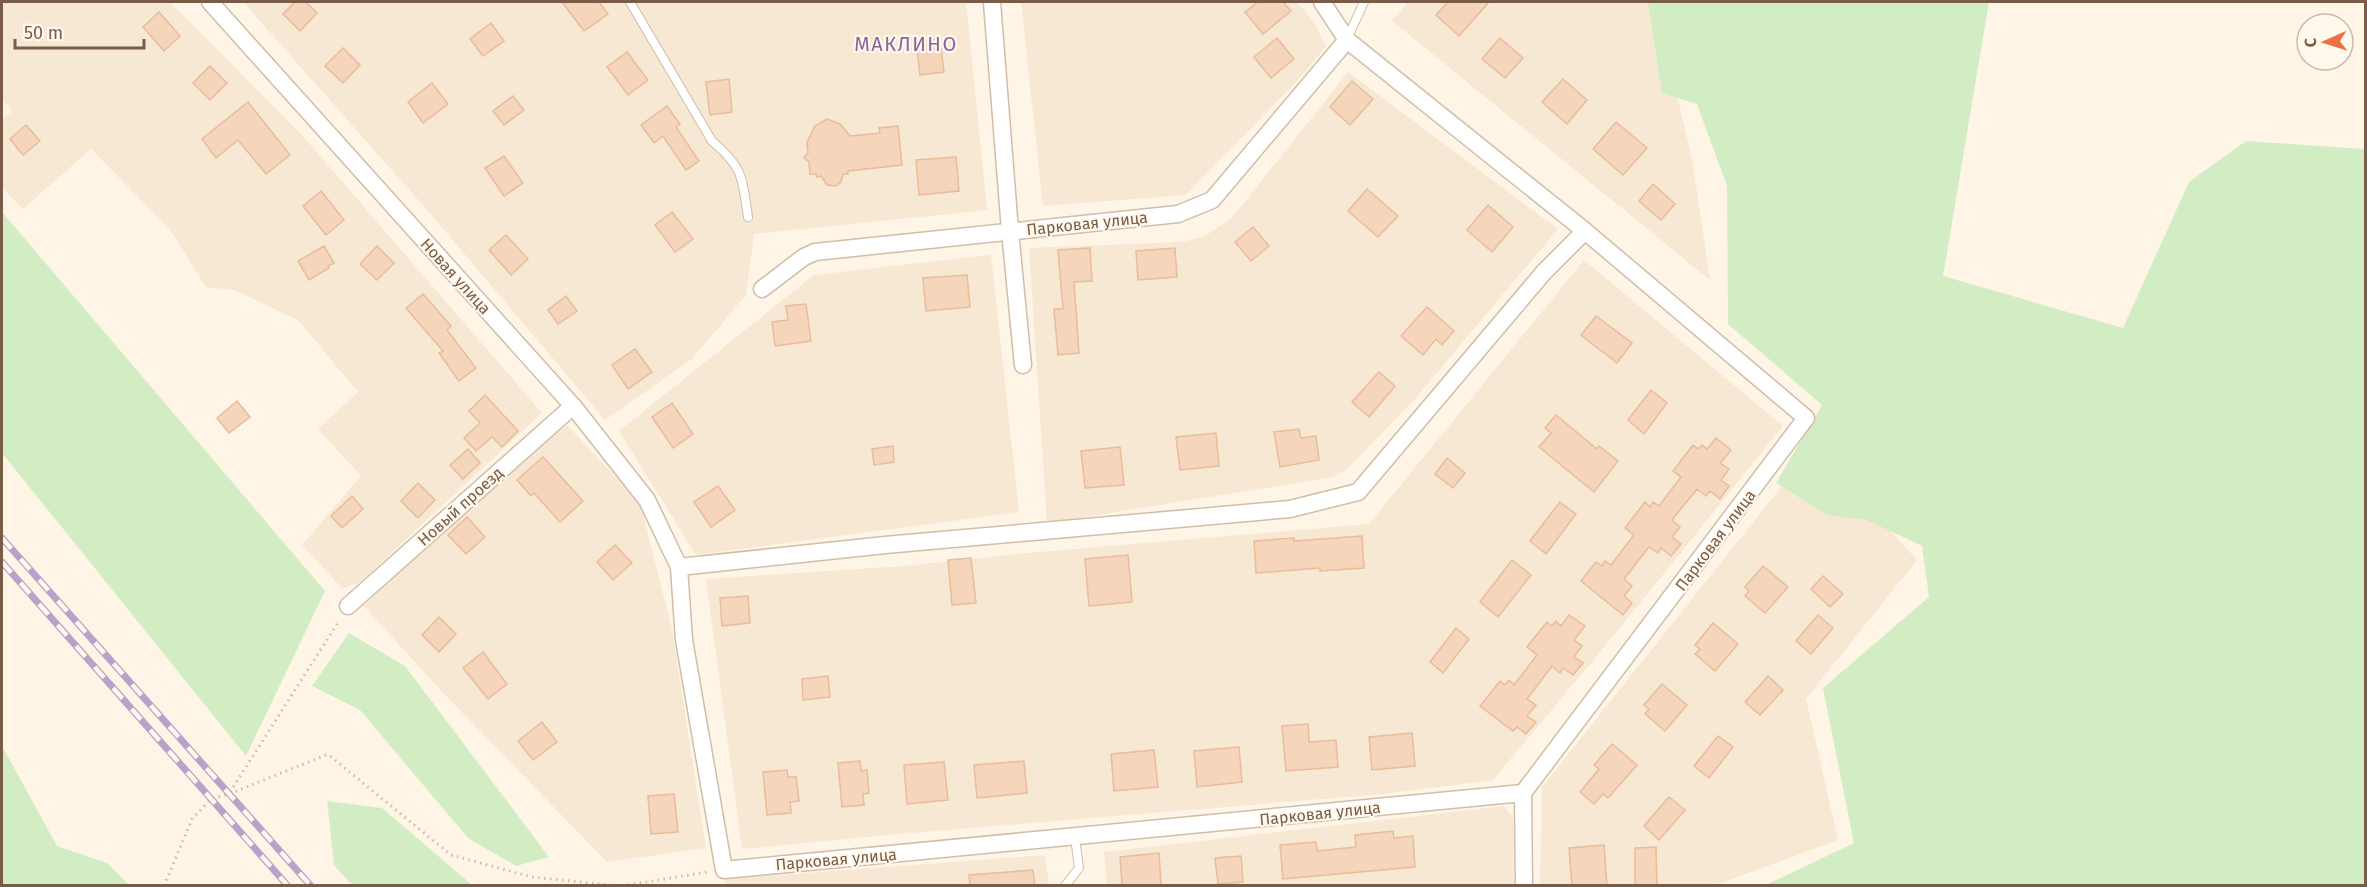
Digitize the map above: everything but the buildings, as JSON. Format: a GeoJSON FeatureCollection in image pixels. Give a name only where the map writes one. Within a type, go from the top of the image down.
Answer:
{"type":"FeatureCollection","features":[{"type":"Feature","properties":{"kind":"street","name":"Новая улица"},"geometry":{"type":"LineString","coordinates":[[210,2],[573,406],[647,500],[679,567]]}},
{"type":"Feature","properties":{"kind":"street"},"geometry":{"type":"LineString","coordinates":[[992,2],[1023,365]]}},
{"type":"Feature","properties":{"kind":"street","name":"Парковая улица"},"geometry":{"type":"LineString","coordinates":[[724,870],[1523,793],[1806,418],[1585,231],[1347,40],[1322,2]]}},
{"type":"Feature","properties":{"kind":"street","name":"Парковая улица"},"geometry":{"type":"LineString","coordinates":[[762,289],[804,257],[815,252],[1178,214],[1212,200],[1347,40]]}},
{"type":"Feature","properties":{"kind":"street"},"geometry":{"type":"LineString","coordinates":[[724,870],[684,640],[679,567],[885,545],[1290,509],[1358,492],[1544,273],[1585,231]]}},
{"type":"Feature","properties":{"kind":"street","name":"Новый проезд"},"geometry":{"type":"LineString","coordinates":[[348,606],[573,406]]}},
{"type":"Feature","properties":{"kind":"street"},"geometry":{"type":"LineString","coordinates":[[1523,793],[1524,885]]}},
{"type":"Feature","properties":{"kind":"lane"},"geometry":{"type":"LineString","coordinates":[[630,2],[712,141],[729,156],[739,169],[748,217]]}},
{"type":"Feature","properties":{"kind":"lane"},"geometry":{"type":"LineString","coordinates":[[1347,40],[1364,2]]}},
{"type":"Feature","properties":{"kind":"lane"},"geometry":{"type":"LineString","coordinates":[[1065,885],[1078,868],[1075,837]]}},
{"type":"Feature","properties":{"kind":"path"},"geometry":{"type":"LineString","coordinates":[[229,794],[348,606]]}},
{"type":"Feature","properties":{"kind":"path"},"geometry":{"type":"LineString","coordinates":[[164,885],[192,819],[211,799],[326,755],[451,855],[532,877],[621,885],[724,870]]}},
{"type":"Feature","properties":{"kind":"shaded area"},"geometry":{"type":"Polygon","coordinates":[[[2,2],[170,2],[302,135],[542,413],[359,583],[342,588],[302,545],[361,476],[318,429],[358,392],[298,320],[234,290],[206,287],[170,230],[91,149],[23,209],[2,188],[2,120],[12,111],[2,99],[2,2]]]}},
{"type":"Feature","properties":{"kind":"shaded area"},"geometry":{"type":"Polygon","coordinates":[[[243,2],[966,2],[987,210],[754,234],[746,295],[692,359],[605,420],[428,211],[243,2]]]}},
{"type":"Feature","properties":{"kind":"shaded area"},"geometry":{"type":"Polygon","coordinates":[[[1021,2],[1297,2],[1314,22],[1326,46],[1302,76],[1186,195],[1043,206],[1021,2]]]}},
{"type":"Feature","properties":{"kind":"shaded area"},"geometry":{"type":"Polygon","coordinates":[[[1408,2],[1655,2],[1692,159],[1710,280],[1392,21],[1408,2]]]}},
{"type":"Feature","properties":{"kind":"shaded area"},"geometry":{"type":"Polygon","coordinates":[[[1348,72],[1558,229],[1414,400],[1349,467],[1334,477],[1047,523],[1029,248],[1182,242],[1205,236],[1231,219],[1348,72]]]}},
{"type":"Feature","properties":{"kind":"shaded area"},"geometry":{"type":"Polygon","coordinates":[[[991,255],[1019,512],[696,555],[619,431],[814,275],[991,255]]]}},
{"type":"Feature","properties":{"kind":"shaded area"},"geometry":{"type":"Polygon","coordinates":[[[1584,260],[1783,426],[1615,634],[1493,780],[1383,794],[742,849],[706,579],[905,566],[1027,553],[1369,524],[1584,260]]]}},
{"type":"Feature","properties":{"kind":"shaded area"},"geometry":{"type":"Polygon","coordinates":[[[567,425],[640,503],[672,629],[706,848],[607,862],[442,692],[364,606],[473,501],[567,425]]]}},
{"type":"Feature","properties":{"kind":"shaded area"},"geometry":{"type":"Polygon","coordinates":[[[1813,447],[1917,560],[1806,699],[1838,840],[1715,885],[1540,886],[1542,787],[1813,447]]]}},
{"type":"Feature","properties":{"kind":"shaded area"},"geometry":{"type":"Polygon","coordinates":[[[1504,806],[1513,817],[1514,885],[1107,885],[1104,852],[1504,806]]]}},
{"type":"Feature","properties":{"kind":"shaded area"},"geometry":{"type":"Polygon","coordinates":[[[1045,855],[1049,885],[725,886],[725,879],[1045,855]]]}},
{"type":"Feature","properties":{"kind":"green space"},"geometry":{"type":"Polygon","coordinates":[[[1648,2],[1989,2],[1943,276],[2123,328],[2189,182],[2246,141],[2365,149],[2365,885],[1766,885],[1854,843],[1823,688],[1929,597],[1922,546],[1867,520],[1827,515],[1776,483],[1822,405],[1728,324],[1727,186],[1697,104],[1662,93],[1648,2]]]}},
{"type":"Feature","properties":{"kind":"green space"},"geometry":{"type":"Polygon","coordinates":[[[2,212],[325,591],[246,756],[2,453],[2,212]]]}},
{"type":"Feature","properties":{"kind":"green space"},"geometry":{"type":"Polygon","coordinates":[[[349,633],[405,666],[549,857],[516,866],[468,838],[360,710],[312,686],[349,633]]]}},
{"type":"Feature","properties":{"kind":"green space"},"geometry":{"type":"Polygon","coordinates":[[[2,746],[57,846],[107,863],[129,885],[2,885],[2,746]]]}},
{"type":"Feature","properties":{"kind":"green space"},"geometry":{"type":"Polygon","coordinates":[[[327,801],[382,808],[472,885],[352,885],[334,865],[327,801]]]}},
{"type":"Feature","properties":{"kind":"railway"},"geometry":{"type":"LineString","coordinates":[[2,538],[311,886]]}},
{"type":"Feature","properties":{"kind":"railway"},"geometry":{"type":"LineString","coordinates":[[2,562],[288,886]]}},
{"type":"Feature","properties":{"kind":"district","name":"МАКЛИНО"},"geometry":{"type":"Point","coordinates":[906,44]}}]}
